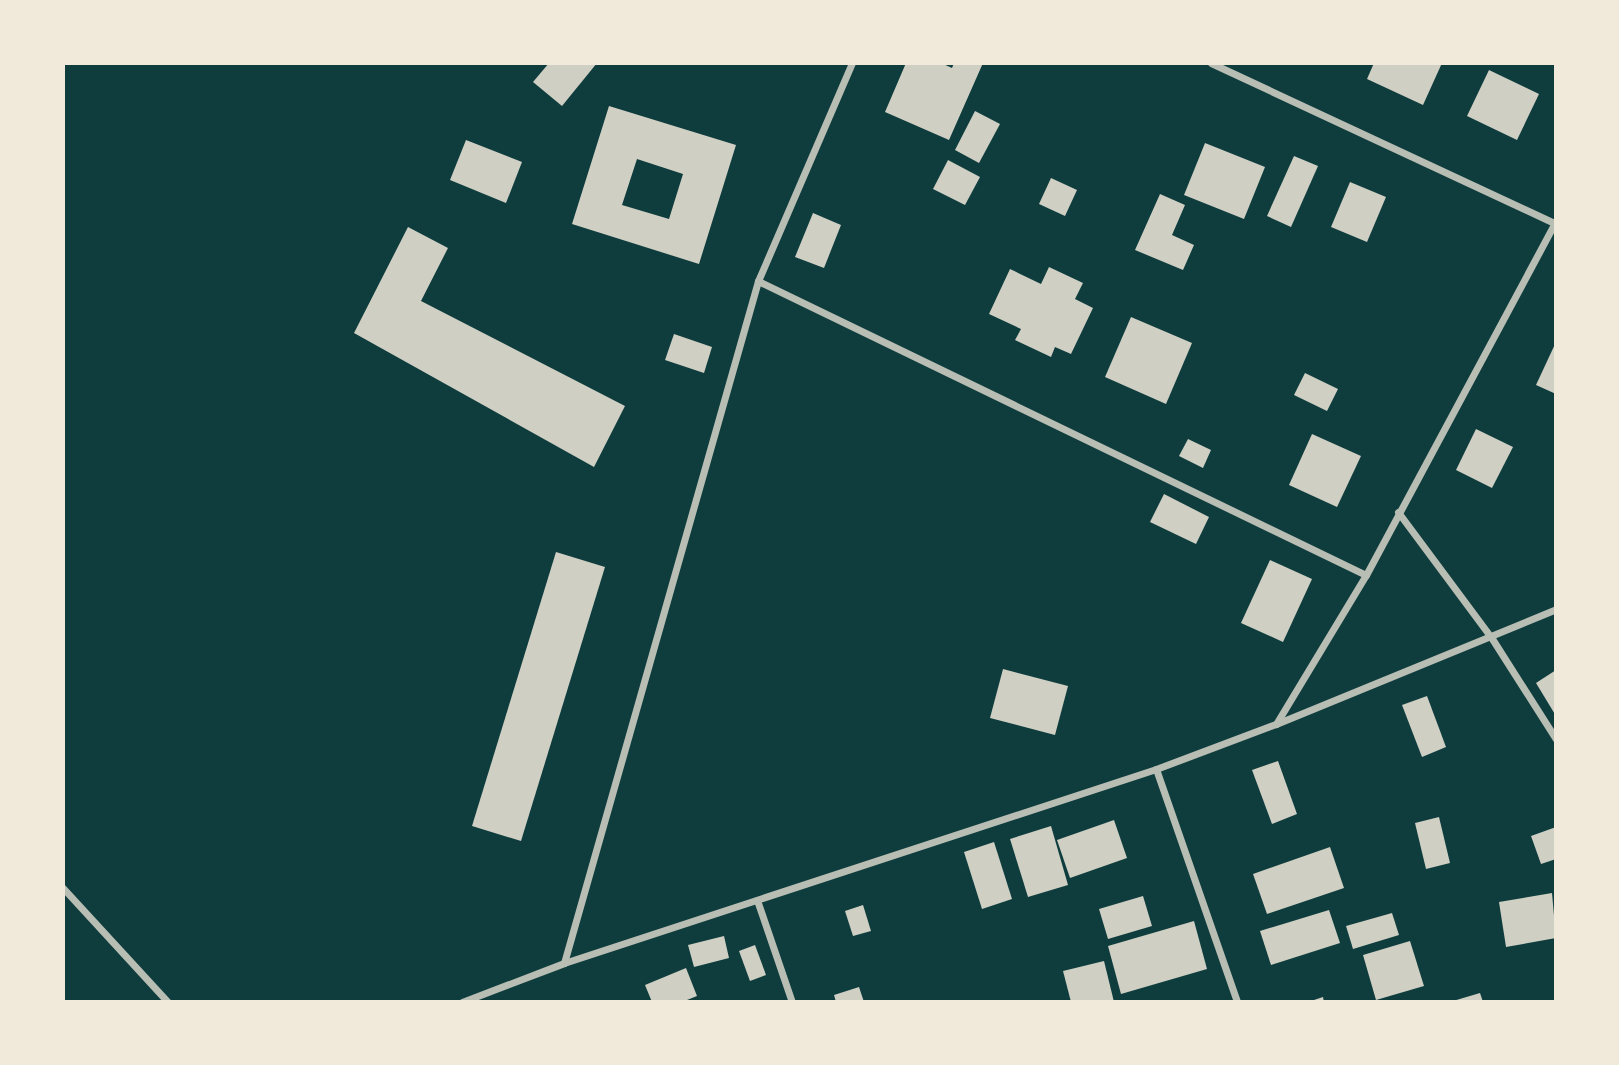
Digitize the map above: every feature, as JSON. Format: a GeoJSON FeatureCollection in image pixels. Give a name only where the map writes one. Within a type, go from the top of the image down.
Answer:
{"type":"FeatureCollection","features":[{"type":"Feature","properties":{"kind":"street"},"geometry":{"type":"LineString","coordinates":[[564,963],[758,281],[852,63]]}},
{"type":"Feature","properties":{"kind":"street"},"geometry":{"type":"LineString","coordinates":[[1211,63],[1555,223],[1366,575],[1276,724]]}},
{"type":"Feature","properties":{"kind":"street"},"geometry":{"type":"LineString","coordinates":[[758,281],[1366,575]]}},
{"type":"Feature","properties":{"kind":"street"},"geometry":{"type":"LineString","coordinates":[[1398,512],[1491,638],[1556,739]]}},
{"type":"Feature","properties":{"kind":"street"},"geometry":{"type":"LineString","coordinates":[[462,1002],[564,963],[1156,769],[1276,724],[1491,638],[1556,609]]}},
{"type":"Feature","properties":{"kind":"street"},"geometry":{"type":"LineString","coordinates":[[1156,769],[1237,1002]]}},
{"type":"Feature","properties":{"kind":"street"},"geometry":{"type":"LineString","coordinates":[[63,888],[167,1002]]}},
{"type":"Feature","properties":{"kind":"street"},"geometry":{"type":"LineString","coordinates":[[757,900],[792,1002]]}},
{"type":"Feature","properties":{"kind":"building"},"geometry":{"type":"Polygon","coordinates":[[[549,63],[597,63],[562,106],[533,82],[549,63]]]}},
{"type":"Feature","properties":{"kind":"building"},"geometry":{"type":"Polygon","coordinates":[[[906,63],[941,63],[952,68],[954,63],[983,63],[949,140],[885,112],[906,63]]]}},
{"type":"Feature","properties":{"kind":"building"},"geometry":{"type":"Polygon","coordinates":[[[1374,63],[1442,63],[1423,105],[1367,79],[1374,63]]]}},
{"type":"Feature","properties":{"kind":"building"},"geometry":{"type":"Polygon","coordinates":[[[1489,70],[1539,94],[1517,140],[1467,116],[1489,70]]]}},
{"type":"Feature","properties":{"kind":"building"},"geometry":{"type":"Polygon","coordinates":[[[609,106],[736,145],[699,264],[572,224],[609,106]],[[637,159],[622,205],[669,219],[683,174],[637,159]]]}},
{"type":"Feature","properties":{"kind":"building"},"geometry":{"type":"Polygon","coordinates":[[[975,111],[1000,124],[979,163],[955,150],[975,111]]]}},
{"type":"Feature","properties":{"kind":"building"},"geometry":{"type":"Polygon","coordinates":[[[466,140],[522,162],[506,203],[450,180],[466,140]]]}},
{"type":"Feature","properties":{"kind":"building"},"geometry":{"type":"Polygon","coordinates":[[[1205,143],[1265,167],[1244,219],[1184,195],[1205,143]]]}},
{"type":"Feature","properties":{"kind":"building"},"geometry":{"type":"Polygon","coordinates":[[[1294,156],[1318,166],[1291,227],[1267,216],[1294,156]]]}},
{"type":"Feature","properties":{"kind":"building"},"geometry":{"type":"Polygon","coordinates":[[[948,160],[980,177],[965,205],[933,189],[948,160]]]}},
{"type":"Feature","properties":{"kind":"building"},"geometry":{"type":"Polygon","coordinates":[[[1051,178],[1077,190],[1065,216],[1039,204],[1051,178]]]}},
{"type":"Feature","properties":{"kind":"building"},"geometry":{"type":"Polygon","coordinates":[[[1350,182],[1386,197],[1367,242],[1331,227],[1350,182]]]}},
{"type":"Feature","properties":{"kind":"building"},"geometry":{"type":"Polygon","coordinates":[[[1160,194],[1185,205],[1172,235],[1194,245],[1183,270],[1135,250],[1160,194]]]}},
{"type":"Feature","properties":{"kind":"building"},"geometry":{"type":"Polygon","coordinates":[[[813,213],[841,225],[824,268],[795,257],[813,213]]]}},
{"type":"Feature","properties":{"kind":"building"},"geometry":{"type":"Polygon","coordinates":[[[408,227],[448,248],[421,301],[625,406],[594,467],[354,333],[408,227]]]}},
{"type":"Feature","properties":{"kind":"building"},"geometry":{"type":"Polygon","coordinates":[[[1049,267],[1083,283],[1075,299],[1093,308],[1071,354],[1055,347],[1051,357],[1015,340],[1021,329],[989,314],[1010,269],[1041,284],[1049,267]]]}},
{"type":"Feature","properties":{"kind":"building"},"geometry":{"type":"Polygon","coordinates":[[[1131,317],[1192,343],[1166,404],[1105,377],[1131,317]]]}},
{"type":"Feature","properties":{"kind":"building"},"geometry":{"type":"Polygon","coordinates":[[[674,334],[712,347],[704,373],[665,360],[674,334]]]}},
{"type":"Feature","properties":{"kind":"building"},"geometry":{"type":"Polygon","coordinates":[[[1556,342],[1556,394],[1536,385],[1556,342]]]}},
{"type":"Feature","properties":{"kind":"building"},"geometry":{"type":"Polygon","coordinates":[[[1305,373],[1338,389],[1327,411],[1294,395],[1305,373]]]}},
{"type":"Feature","properties":{"kind":"building"},"geometry":{"type":"Polygon","coordinates":[[[1476,429],[1513,447],[1492,488],[1456,470],[1476,429]]]}},
{"type":"Feature","properties":{"kind":"building"},"geometry":{"type":"Polygon","coordinates":[[[1312,434],[1361,456],[1337,507],[1289,485],[1312,434]]]}},
{"type":"Feature","properties":{"kind":"building"},"geometry":{"type":"Polygon","coordinates":[[[1188,439],[1211,450],[1203,468],[1179,456],[1188,439]]]}},
{"type":"Feature","properties":{"kind":"building"},"geometry":{"type":"Polygon","coordinates":[[[1164,494],[1209,517],[1196,544],[1150,522],[1164,494]]]}},
{"type":"Feature","properties":{"kind":"building"},"geometry":{"type":"Polygon","coordinates":[[[556,552],[605,567],[521,841],[472,826],[556,552]]]}},
{"type":"Feature","properties":{"kind":"building"},"geometry":{"type":"Polygon","coordinates":[[[1270,560],[1312,579],[1283,642],[1241,623],[1270,560]]]}},
{"type":"Feature","properties":{"kind":"building"},"geometry":{"type":"Polygon","coordinates":[[[1003,669],[1068,686],[1055,735],[990,718],[1003,669]]]}},
{"type":"Feature","properties":{"kind":"building"},"geometry":{"type":"Polygon","coordinates":[[[1556,670],[1556,716],[1536,683],[1556,670]]]}},
{"type":"Feature","properties":{"kind":"building"},"geometry":{"type":"Polygon","coordinates":[[[1427,696],[1446,747],[1422,757],[1402,705],[1427,696]]]}},
{"type":"Feature","properties":{"kind":"building"},"geometry":{"type":"Polygon","coordinates":[[[1278,761],[1297,814],[1272,824],[1252,770],[1278,761]]]}},
{"type":"Feature","properties":{"kind":"building"},"geometry":{"type":"Polygon","coordinates":[[[1439,817],[1450,863],[1426,869],[1415,823],[1439,817]]]}},
{"type":"Feature","properties":{"kind":"building"},"geometry":{"type":"Polygon","coordinates":[[[1114,820],[1127,858],[1070,878],[1057,840],[1114,820]]]}},
{"type":"Feature","properties":{"kind":"building"},"geometry":{"type":"Polygon","coordinates":[[[1051,826],[1068,885],[1028,897],[1010,839],[1051,826]]]}},
{"type":"Feature","properties":{"kind":"building"},"geometry":{"type":"Polygon","coordinates":[[[1556,827],[1556,859],[1541,864],[1531,836],[1556,827]]]}},
{"type":"Feature","properties":{"kind":"building"},"geometry":{"type":"Polygon","coordinates":[[[994,842],[1012,899],[982,909],[964,852],[994,842]]]}},
{"type":"Feature","properties":{"kind":"building"},"geometry":{"type":"Polygon","coordinates":[[[1330,847],[1344,888],[1267,914],[1253,874],[1330,847]]]}},
{"type":"Feature","properties":{"kind":"building"},"geometry":{"type":"Polygon","coordinates":[[[1552,893],[1556,938],[1506,947],[1499,902],[1552,893]]]}},
{"type":"Feature","properties":{"kind":"building"},"geometry":{"type":"Polygon","coordinates":[[[1143,896],[1152,926],[1108,939],[1099,909],[1143,896]]]}},
{"type":"Feature","properties":{"kind":"building"},"geometry":{"type":"Polygon","coordinates":[[[863,905],[871,931],[853,936],[845,911],[863,905]]]}},
{"type":"Feature","properties":{"kind":"building"},"geometry":{"type":"Polygon","coordinates":[[[1329,910],[1340,943],[1271,965],[1260,931],[1329,910]]]}},
{"type":"Feature","properties":{"kind":"building"},"geometry":{"type":"Polygon","coordinates":[[[1392,913],[1399,935],[1353,949],[1346,926],[1392,913]]]}},
{"type":"Feature","properties":{"kind":"building"},"geometry":{"type":"Polygon","coordinates":[[[1194,921],[1207,969],[1121,994],[1108,946],[1194,921]]]}},
{"type":"Feature","properties":{"kind":"building"},"geometry":{"type":"Polygon","coordinates":[[[724,936],[729,958],[694,967],[688,945],[724,936]]]}},
{"type":"Feature","properties":{"kind":"building"},"geometry":{"type":"Polygon","coordinates":[[[1410,941],[1424,986],[1376,1000],[1363,955],[1410,941]]]}},
{"type":"Feature","properties":{"kind":"building"},"geometry":{"type":"Polygon","coordinates":[[[755,945],[766,975],[750,981],[739,951],[755,945]]]}},
{"type":"Feature","properties":{"kind":"building"},"geometry":{"type":"Polygon","coordinates":[[[1104,961],[1114,1002],[1071,1002],[1063,971],[1104,961]]]}},
{"type":"Feature","properties":{"kind":"building"},"geometry":{"type":"Polygon","coordinates":[[[686,968],[697,996],[682,1002],[652,1002],[645,985],[686,968]]]}},
{"type":"Feature","properties":{"kind":"building"},"geometry":{"type":"Polygon","coordinates":[[[859,987],[864,1002],[836,1002],[834,995],[859,987]]]}},
{"type":"Feature","properties":{"kind":"building"},"geometry":{"type":"Polygon","coordinates":[[[1480,993],[1483,1002],[1453,1002],[1453,1001],[1480,993]]]}},
{"type":"Feature","properties":{"kind":"building"},"geometry":{"type":"Polygon","coordinates":[[[1323,997],[1324,1002],[1308,1002],[1323,997]]]}}]}
